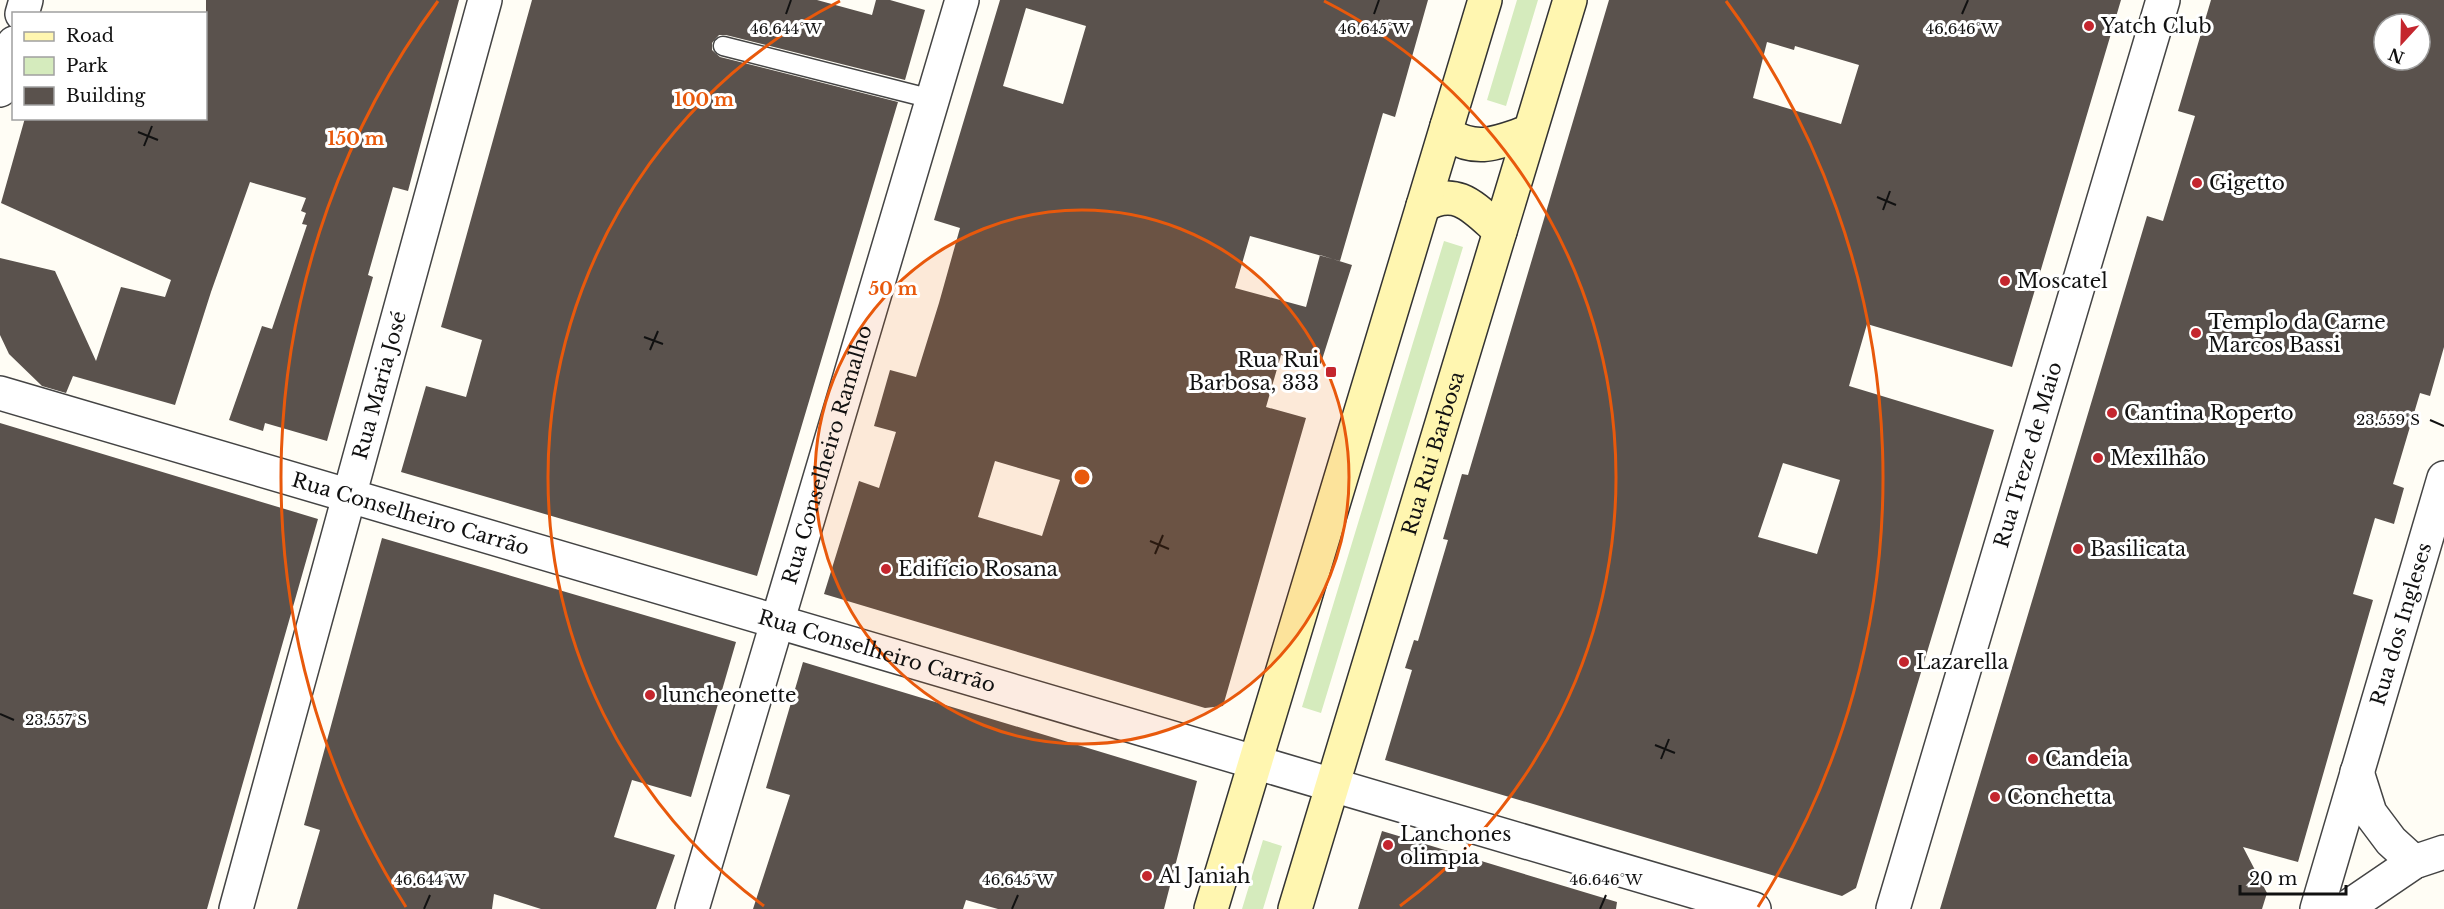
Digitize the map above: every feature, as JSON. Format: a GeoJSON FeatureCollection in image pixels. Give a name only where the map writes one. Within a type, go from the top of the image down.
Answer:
{"type":"FeatureCollection","features":[{"type":"Feature","properties":{"kind":"main road"},"geometry":{"type":"LineString","coordinates":[[1211,909],[1485,0]]}},
{"type":"Feature","properties":{"kind":"main road","name":"Rua Rui Barbosa"},"geometry":{"type":"LineString","coordinates":[[1295,909],[1570,0]]}},
{"type":"Feature","properties":{"kind":"main road"},"geometry":{"type":"LineString","coordinates":[[1447,126],[1449,135],[1464,144],[1480,146],[1529,132]]}},
{"type":"Feature","properties":{"kind":"main road"},"geometry":{"type":"LineString","coordinates":[[1423,206],[1437,198],[1449,197],[1463,201],[1500,231]]}},
{"type":"Feature","properties":{"kind":"street","name":"Rua Maria José"},"geometry":{"type":"LineString","coordinates":[[236,909],[486,0]]}},
{"type":"Feature","properties":{"kind":"street","name":"Rua Conselheiro Ramalho"},"geometry":{"type":"LineString","coordinates":[[692,909],[962,0]]}},
{"type":"Feature","properties":{"kind":"street","name":"Rua Treze de Maio"},"geometry":{"type":"LineString","coordinates":[[1893,909],[2163,0]]}},
{"type":"Feature","properties":{"kind":"street"},"geometry":{"type":"LineString","coordinates":[[0,90],[12,50]]}},
{"type":"Feature","properties":{"kind":"street","name":"Rua Conselheiro Carrão"},"geometry":{"type":"LineString","coordinates":[[0,393],[1754,909]]}},
{"type":"Feature","properties":{"kind":"street","name":"Rua dos Ingleses"},"geometry":{"type":"LineString","coordinates":[[2317,909],[2444,478]]}},
{"type":"Feature","properties":{"kind":"street"},"geometry":{"type":"LineString","coordinates":[[2357,772],[2370,813],[2391,841],[2429,857]]}},
{"type":"Feature","properties":{"kind":"street"},"geometry":{"type":"LineString","coordinates":[[2345,909],[2429,857]]}},
{"type":"Feature","properties":{"kind":"lane"},"geometry":{"type":"LineString","coordinates":[[723,46],[932,99]]}},
{"type":"Feature","properties":{"kind":"green space"},"geometry":{"type":"Polygon","coordinates":[[[1517,0],[1538,0],[1506,106],[1487,100],[1517,0]]]}},
{"type":"Feature","properties":{"kind":"green space"},"geometry":{"type":"Polygon","coordinates":[[[1444,241],[1463,247],[1321,713],[1302,707],[1444,241]]]}},
{"type":"Feature","properties":{"kind":"green space"},"geometry":{"type":"Polygon","coordinates":[[[1263,840],[1282,846],[1263,909],[1242,909],[1263,840]]]}},
{"type":"Feature","properties":{"kind":"building"},"geometry":{"type":"Polygon","coordinates":[[[206,0],[459,0],[408,191],[393,187],[368,275],[373,277],[327,441],[265,423],[263,431],[229,420],[262,326],[272,329],[307,225],[302,224],[306,213],[301,211],[306,198],[250,182],[211,292],[175,405],[73,376],[66,393],[42,386],[9,354],[0,335],[0,258],[55,271],[96,361],[121,287],[165,297],[171,280],[1,203],[24,120],[207,120],[206,0]]]}},
{"type":"Feature","properties":{"kind":"building"},"geometry":{"type":"Polygon","coordinates":[[[532,0],[817,0],[872,15],[876,0],[890,0],[925,10],[905,80],[726,35],[719,35],[712,43],[712,50],[720,57],[898,102],[757,576],[401,472],[426,386],[466,397],[482,340],[441,327],[532,0]]]}},
{"type":"Feature","properties":{"kind":"building"},"geometry":{"type":"Polygon","coordinates":[[[1000,0],[1428,0],[1395,117],[1383,113],[1340,261],[1333,259],[1352,265],[1320,366],[1281,355],[1266,407],[1306,418],[1223,706],[1205,708],[824,594],[859,481],[879,488],[896,432],[874,426],[890,370],[916,377],[939,303],[960,228],[934,220],[1000,0]],[[1026,8],[1003,86],[1063,104],[1086,26],[1026,8]],[[1250,236],[1235,288],[1306,307],[1320,255],[1250,236]],[[995,461],[978,517],[1042,536],[1060,480],[995,461]]]}},
{"type":"Feature","properties":{"kind":"building"},"geometry":{"type":"Polygon","coordinates":[[[1609,0],[2121,0],[2012,367],[1867,324],[1849,386],[1994,430],[1856,888],[1842,896],[1385,760],[1412,670],[1405,668],[1414,640],[1418,641],[1448,540],[1443,539],[1462,474],[1468,475],[1609,0]],[[1767,42],[1753,98],[1841,124],[1859,65],[1795,46],[1794,50],[1767,42]],[[1783,463],[1758,537],[1817,554],[1840,480],[1783,463]]]}},
{"type":"Feature","properties":{"kind":"building"},"geometry":{"type":"Polygon","coordinates":[[[2211,0],[2444,0],[2444,347],[2430,396],[2420,393],[2393,484],[2404,488],[2394,524],[2375,518],[2353,594],[2373,600],[2298,862],[2243,847],[2267,893],[2262,909],[1940,909],[2147,216],[2163,221],[2195,116],[2178,111],[2211,0]]]}},
{"type":"Feature","properties":{"kind":"building"},"geometry":{"type":"Polygon","coordinates":[[[0,423],[318,519],[207,909],[0,909],[0,423]]]}},
{"type":"Feature","properties":{"kind":"building"},"geometry":{"type":"Polygon","coordinates":[[[382,538],[736,642],[691,797],[632,780],[614,837],[675,855],[656,909],[541,909],[494,894],[492,909],[297,909],[320,830],[304,825],[382,538]]]}},
{"type":"Feature","properties":{"kind":"building"},"geometry":{"type":"Polygon","coordinates":[[[803,662],[1197,781],[1164,909],[998,909],[966,900],[963,909],[753,909],[790,795],[766,788],[803,662]]]}},
{"type":"Feature","properties":{"kind":"building"},"geometry":{"type":"Polygon","coordinates":[[[1382,831],[1617,902],[1616,909],[1358,909],[1382,831]]]}},
{"type":"Feature","properties":{"kind":"place","name":"Yatch Club"},"geometry":{"type":"Point","coordinates":[2089,26]}},
{"type":"Feature","properties":{"kind":"place","name":"Gigetto"},"geometry":{"type":"Point","coordinates":[2197,183]}},
{"type":"Feature","properties":{"kind":"place","name":"Moscatel"},"geometry":{"type":"Point","coordinates":[2005,281]}},
{"type":"Feature","properties":{"kind":"place","name":"Templo da Carne Marcos Bassi"},"geometry":{"type":"Point","coordinates":[2196,333]}},
{"type":"Feature","properties":{"kind":"place","name":"Rua Rui Barbosa, 333"},"geometry":{"type":"Point","coordinates":[1331,372]}},
{"type":"Feature","properties":{"kind":"place","name":"Cantina Roperto"},"geometry":{"type":"Point","coordinates":[2112,413]}},
{"type":"Feature","properties":{"kind":"place","name":"Mexilhão"},"geometry":{"type":"Point","coordinates":[2098,458]}},
{"type":"Feature","properties":{"kind":"place","name":"Basilicata"},"geometry":{"type":"Point","coordinates":[2078,549]}},
{"type":"Feature","properties":{"kind":"place","name":"Edifício Rosana"},"geometry":{"type":"Point","coordinates":[886,569]}},
{"type":"Feature","properties":{"kind":"place","name":"Lazarella"},"geometry":{"type":"Point","coordinates":[1904,662]}},
{"type":"Feature","properties":{"kind":"place","name":"luncheonette"},"geometry":{"type":"Point","coordinates":[650,695]}},
{"type":"Feature","properties":{"kind":"place","name":"Candeia"},"geometry":{"type":"Point","coordinates":[2033,759]}},
{"type":"Feature","properties":{"kind":"place","name":"Conchetta"},"geometry":{"type":"Point","coordinates":[1995,797]}},
{"type":"Feature","properties":{"kind":"place","name":"Lanchones olimpia"},"geometry":{"type":"Point","coordinates":[1388,845]}},
{"type":"Feature","properties":{"kind":"place","name":"Al Janiah"},"geometry":{"type":"Point","coordinates":[1147,876]}}]}
